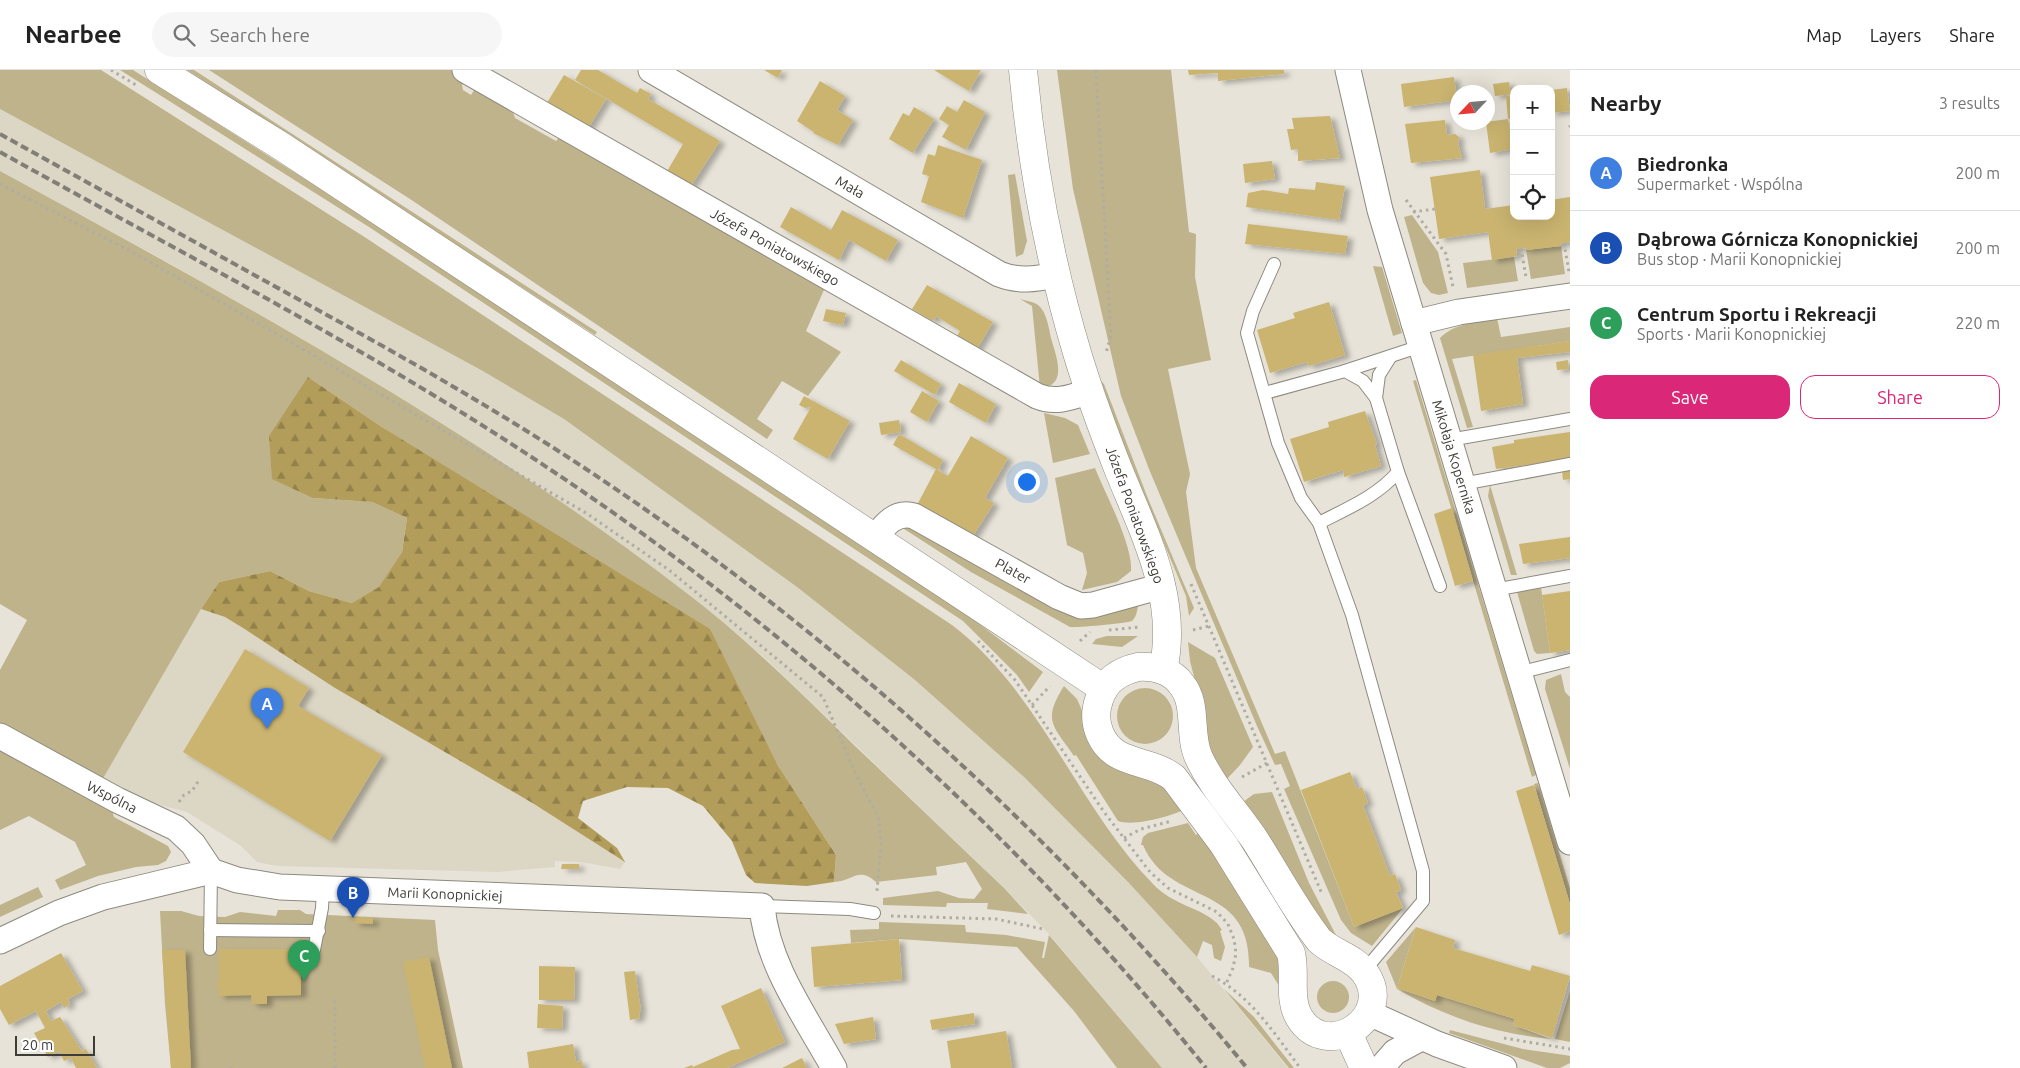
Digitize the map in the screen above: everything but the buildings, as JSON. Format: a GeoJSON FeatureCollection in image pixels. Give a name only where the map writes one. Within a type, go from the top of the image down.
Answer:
{"type":"FeatureCollection","features":[{"type":"Feature","properties":{"kind":"street"},"geometry":{"type":"LineString","coordinates":[[159,70],[289,151],[1104,689]]}},
{"type":"Feature","properties":{"kind":"street","name":"Józefa Poniatowskiego"},"geometry":{"type":"LineString","coordinates":[[466,70],[1038,396],[1050,400],[1061,400],[1090,391]]}},
{"type":"Feature","properties":{"kind":"street","name":"Mała"},"geometry":{"type":"LineString","coordinates":[[651,70],[999,274],[1010,278],[1026,280],[1056,275]]}},
{"type":"Feature","properties":{"kind":"street","name":"Józefa Poniatowskiego"},"geometry":{"type":"LineString","coordinates":[[1023,70],[1037,180],[1056,275],[1090,391],[1162,586],[1168,618],[1168,644],[1163,670]]}},
{"type":"Feature","properties":{"kind":"street","name":"Mikołaja Kopernika"},"geometry":{"type":"LineString","coordinates":[[1348,70],[1378,205],[1570,842]]}},
{"type":"Feature","properties":{"kind":"street"},"geometry":{"type":"LineString","coordinates":[[1417,334],[1459,312],[1570,296]]}},
{"type":"Feature","properties":{"kind":"street","name":"Plater"},"geometry":{"type":"LineString","coordinates":[[876,537],[888,521],[903,516],[914,516],[1059,597],[1081,606],[1100,604],[1162,586]]}},
{"type":"Feature","properties":{"kind":"street"},"geometry":{"type":"LineString","coordinates":[[1145,666],[1163,670],[1175,678],[1186,690],[1191,706],[1192,736],[1202,765],[1264,854],[1313,933],[1329,949],[1356,964],[1364,971],[1372,994],[1369,1013],[1360,1025],[1348,1033],[1330,1036],[1321,1034],[1306,1025],[1300,1018],[1294,1003],[1294,967],[1286,943],[1224,845],[1179,783],[1164,770],[1125,759],[1113,752],[1106,744],[1097,726],[1096,712],[1104,689],[1111,680],[1129,669],[1145,666]]}},
{"type":"Feature","properties":{"kind":"street","name":"Wspólna"},"geometry":{"type":"LineString","coordinates":[[0,736],[116,800],[176,828],[193,844],[211,871]]}},
{"type":"Feature","properties":{"kind":"street"},"geometry":{"type":"LineString","coordinates":[[0,941],[54,915],[103,897],[189,878],[211,871]]}},
{"type":"Feature","properties":{"kind":"street","name":"Marii Konopnickiej"},"geometry":{"type":"LineString","coordinates":[[211,871],[251,883],[323,889],[762,906]]}},
{"type":"Feature","properties":{"kind":"street"},"geometry":{"type":"LineString","coordinates":[[762,906],[765,931],[774,957],[834,1068]]}},
{"type":"Feature","properties":{"kind":"street"},"geometry":{"type":"LineString","coordinates":[[1369,1013],[1421,1038],[1504,1068]]}},
{"type":"Feature","properties":{"kind":"street"},"geometry":{"type":"LineString","coordinates":[[1348,1033],[1364,1068]]}},
{"type":"Feature","properties":{"kind":"street"},"geometry":{"type":"LineString","coordinates":[[1381,1068],[1395,1052],[1421,1038]]}},
{"type":"Feature","properties":{"kind":"lane"},"geometry":{"type":"LineString","coordinates":[[1274,264],[1253,311],[1247,333],[1278,443],[1301,498],[1319,523],[1352,615],[1422,871],[1423,901],[1364,971]]}},
{"type":"Feature","properties":{"kind":"lane"},"geometry":{"type":"LineString","coordinates":[[1376,398],[1379,375],[1391,356],[1417,334]]}},
{"type":"Feature","properties":{"kind":"lane"},"geometry":{"type":"LineString","coordinates":[[1265,393],[1391,356]]}},
{"type":"Feature","properties":{"kind":"lane"},"geometry":{"type":"LineString","coordinates":[[1345,371],[1363,381],[1376,398],[1398,472],[1440,586]]}},
{"type":"Feature","properties":{"kind":"lane"},"geometry":{"type":"LineString","coordinates":[[1449,440],[1570,419]]}},
{"type":"Feature","properties":{"kind":"lane"},"geometry":{"type":"LineString","coordinates":[[1462,484],[1570,464]]}},
{"type":"Feature","properties":{"kind":"lane"},"geometry":{"type":"LineString","coordinates":[[1319,523],[1384,488],[1398,472]]}},
{"type":"Feature","properties":{"kind":"lane"},"geometry":{"type":"LineString","coordinates":[[1494,590],[1570,576]]}},
{"type":"Feature","properties":{"kind":"lane"},"geometry":{"type":"LineString","coordinates":[[1518,673],[1570,660]]}},
{"type":"Feature","properties":{"kind":"lane"},"geometry":{"type":"LineString","coordinates":[[210,949],[211,871]]}},
{"type":"Feature","properties":{"kind":"lane"},"geometry":{"type":"LineString","coordinates":[[314,950],[319,931],[323,889]]}},
{"type":"Feature","properties":{"kind":"lane","name":"Marii Konopnickiej"},"geometry":{"type":"LineString","coordinates":[[762,906],[850,909],[874,913]]}},
{"type":"Feature","properties":{"kind":"lane"},"geometry":{"type":"LineString","coordinates":[[210,930],[319,931]]}},
{"type":"Feature","properties":{"kind":"path"},"geometry":{"type":"LineString","coordinates":[[1096,70],[1111,336],[1105,356]]}},
{"type":"Feature","properties":{"kind":"path"},"geometry":{"type":"LineString","coordinates":[[0,184],[132,252],[235,310],[586,513],[669,570],[823,697],[857,777],[878,816],[881,844],[877,891]]}},
{"type":"Feature","properties":{"kind":"path"},"geometry":{"type":"LineString","coordinates":[[1404,198],[1446,254],[1459,312]]}},
{"type":"Feature","properties":{"kind":"path"},"geometry":{"type":"LineString","coordinates":[[1407,213],[1435,209]]}},
{"type":"Feature","properties":{"kind":"path"},"geometry":{"type":"LineString","coordinates":[[1564,243],[1570,277]]}},
{"type":"Feature","properties":{"kind":"path"},"geometry":{"type":"LineString","coordinates":[[1187,575],[1324,898]]}},
{"type":"Feature","properties":{"kind":"path"},"geometry":{"type":"LineString","coordinates":[[1190,629],[1209,626]]}},
{"type":"Feature","properties":{"kind":"path"},"geometry":{"type":"LineString","coordinates":[[1100,630],[1137,627]]}},
{"type":"Feature","properties":{"kind":"path"},"geometry":{"type":"LineString","coordinates":[[1082,637],[1093,632]]}},
{"type":"Feature","properties":{"kind":"path"},"geometry":{"type":"LineString","coordinates":[[1054,679],[1032,705],[1124,838],[1163,884],[1177,894],[1217,912],[1228,924],[1234,939],[1236,953],[1233,968],[1226,984]]}},
{"type":"Feature","properties":{"kind":"path"},"geometry":{"type":"LineString","coordinates":[[1236,781],[1267,764]]}},
{"type":"Feature","properties":{"kind":"path"},"geometry":{"type":"LineString","coordinates":[[179,806],[181,798],[192,791],[199,780]]}},
{"type":"Feature","properties":{"kind":"path"},"geometry":{"type":"LineString","coordinates":[[1124,838],[1146,827],[1179,819]]}},
{"type":"Feature","properties":{"kind":"path"},"geometry":{"type":"LineString","coordinates":[[874,913],[884,916],[996,919],[1043,929]]}},
{"type":"Feature","properties":{"kind":"path"},"geometry":{"type":"LineString","coordinates":[[1212,976],[1226,984],[1256,1010],[1300,1068]]}},
{"type":"Feature","properties":{"kind":"path"},"geometry":{"type":"LineString","coordinates":[[335,998],[335,1068]]}},
{"type":"Feature","properties":{"kind":"path"},"geometry":{"type":"LineString","coordinates":[[1501,1037],[1570,1049]]}},
{"type":"Feature","properties":{"kind":"shaded area"},"geometry":{"type":"Polygon","coordinates":[[[0,70],[101,70],[363,236],[952,625],[983,652],[1010,683],[1034,716],[1102,820],[1126,853],[1153,884],[1177,902],[1210,917],[1217,923],[1222,930],[1220,931],[1225,947],[1221,961],[1214,958],[1212,945],[1203,941],[1197,957],[1128,882],[1024,777],[915,680],[797,587],[564,419],[481,370],[0,109],[0,70]]]}},
{"type":"Feature","properties":{"kind":"shaded area"},"geometry":{"type":"Polygon","coordinates":[[[120,70],[133,70],[373,222],[970,617],[1043,672],[1029,692],[1017,675],[963,621],[369,227],[120,70]]]}},
{"type":"Feature","properties":{"kind":"shaded area"},"geometry":{"type":"Polygon","coordinates":[[[187,70],[194,70],[597,332],[595,335],[187,70]]]}},
{"type":"Feature","properties":{"kind":"shaded area"},"geometry":{"type":"Polygon","coordinates":[[[209,70],[453,70],[466,77],[462,85],[463,90],[471,95],[478,84],[513,112],[515,118],[556,141],[563,133],[827,283],[806,331],[841,352],[808,396],[782,381],[757,419],[773,430],[767,439],[410,199],[209,70]]]}},
{"type":"Feature","properties":{"kind":"shaded area"},"geometry":{"type":"Polygon","coordinates":[[[1057,70],[1171,70],[1189,232],[1196,234],[1195,277],[1211,360],[1168,369],[1190,474],[1186,492],[1196,568],[1275,754],[1285,751],[1354,927],[1403,908],[1372,946],[1351,933],[1341,920],[1284,789],[1290,786],[1281,764],[1275,765],[1257,726],[1149,469],[1121,396],[1073,189],[1057,70]]]}},
{"type":"Feature","properties":{"kind":"shaded area"},"geometry":{"type":"Polygon","coordinates":[[[0,109],[481,370],[564,419],[797,587],[915,680],[1024,777],[1128,882],[1197,957],[1288,1068],[1162,1068],[1049,934],[1004,888],[766,659],[685,592],[588,521],[422,411],[167,262],[0,171],[0,109]]]}},
{"type":"Feature","properties":{"kind":"shaded area"},"geometry":{"type":"Polygon","coordinates":[[[0,171],[264,317],[351,368],[436,420],[603,531],[684,591],[751,646],[1004,888],[1028,914],[987,909],[988,903],[947,903],[946,907],[883,905],[883,898],[938,891],[959,898],[974,899],[982,889],[966,862],[936,867],[937,875],[876,882],[870,877],[860,875],[834,882],[836,855],[777,764],[385,429],[308,377],[313,498],[372,502],[407,518],[402,552],[379,588],[352,603],[309,591],[270,571],[219,582],[201,609],[101,782],[0,726],[0,670],[27,620],[0,604],[0,171]]]}},
{"type":"Feature","properties":{"kind":"shaded area"},"geometry":{"type":"Polygon","coordinates":[[[1015,174],[1027,241],[1023,254],[1016,257],[1008,175],[1015,174]]]}},
{"type":"Feature","properties":{"kind":"shaded area"},"geometry":{"type":"Polygon","coordinates":[[[1412,215],[1438,252],[1448,293],[1439,295],[1431,293],[1423,283],[1404,217],[1412,215]]]}},
{"type":"Feature","properties":{"kind":"shaded area"},"geometry":{"type":"Polygon","coordinates":[[[1561,246],[1565,274],[1531,279],[1526,250],[1561,246]]]}},
{"type":"Feature","properties":{"kind":"shaded area"},"geometry":{"type":"Polygon","coordinates":[[[1514,257],[1518,281],[1467,288],[1463,263],[1514,257]]]}},
{"type":"Feature","properties":{"kind":"shaded area"},"geometry":{"type":"Polygon","coordinates":[[[1373,266],[1382,267],[1402,333],[1393,336],[1373,266]]]}},
{"type":"Feature","properties":{"kind":"shaded area"},"geometry":{"type":"Polygon","coordinates":[[[1020,299],[1037,304],[1046,318],[1058,369],[1058,376],[1055,382],[1049,386],[1040,388],[1032,306],[1020,299]]]}},
{"type":"Feature","properties":{"kind":"shaded area"},"geometry":{"type":"Polygon","coordinates":[[[1497,318],[1501,337],[1570,327],[1570,341],[1452,359],[1473,427],[1467,428],[1440,338],[1459,326],[1497,318]]]}},
{"type":"Feature","properties":{"kind":"shaded area"},"geometry":{"type":"Polygon","coordinates":[[[1416,380],[1536,775],[1532,777],[1413,381],[1416,380]]]}},
{"type":"Feature","properties":{"kind":"shaded area"},"geometry":{"type":"Polygon","coordinates":[[[1101,381],[1104,384],[1147,496],[1194,608],[1189,616],[1186,596],[1125,450],[1101,381]]]}},
{"type":"Feature","properties":{"kind":"shaded area"},"geometry":{"type":"Polygon","coordinates":[[[1044,413],[1065,418],[1078,425],[1090,454],[1053,463],[1044,413]]]}},
{"type":"Feature","properties":{"kind":"shaded area"},"geometry":{"type":"Polygon","coordinates":[[[1095,468],[1118,519],[1128,547],[1131,571],[1117,582],[1082,590],[1087,573],[1083,553],[1067,545],[1055,478],[1095,468]]]}},
{"type":"Feature","properties":{"kind":"shaded area"},"geometry":{"type":"Polygon","coordinates":[[[1490,485],[1517,575],[1511,575],[1488,496],[1490,485]]]}},
{"type":"Feature","properties":{"kind":"shaded area"},"geometry":{"type":"Polygon","coordinates":[[[905,524],[1055,603],[1139,603],[1136,615],[1129,622],[1070,627],[971,572],[901,527],[905,524]]]}},
{"type":"Feature","properties":{"kind":"shaded area"},"geometry":{"type":"Polygon","coordinates":[[[1541,587],[1550,653],[1537,654],[1534,651],[1517,592],[1541,587]]]}},
{"type":"Feature","properties":{"kind":"shaded area"},"geometry":{"type":"Polygon","coordinates":[[[201,609],[225,617],[335,688],[534,804],[625,862],[620,869],[581,862],[555,861],[555,867],[498,872],[277,866],[257,862],[241,846],[187,812],[131,797],[101,782],[201,609]]]}},
{"type":"Feature","properties":{"kind":"shaded area"},"geometry":{"type":"Polygon","coordinates":[[[1107,636],[1138,636],[1122,647],[1092,644],[1096,639],[1107,636]]]}},
{"type":"Feature","properties":{"kind":"shaded area"},"geometry":{"type":"Polygon","coordinates":[[[1188,642],[1215,658],[1253,747],[1224,782],[1207,751],[1200,700],[1190,661],[1188,642]]]}},
{"type":"Feature","properties":{"kind":"shaded area"},"geometry":{"type":"Polygon","coordinates":[[[1561,674],[1565,692],[1570,697],[1570,769],[1545,689],[1546,680],[1561,674]]]}},
{"type":"Feature","properties":{"kind":"shaded area"},"geometry":{"type":"Polygon","coordinates":[[[1064,686],[1077,699],[1084,715],[1188,808],[1143,822],[1118,821],[1076,755],[1074,756],[1060,737],[1053,722],[1053,707],[1064,686]]]}},
{"type":"Feature","properties":{"kind":"shaded area"},"geometry":{"type":"Polygon","coordinates":[[[1145,688],[1156,690],[1165,696],[1171,705],[1173,716],[1171,727],[1165,736],[1156,742],[1145,744],[1134,742],[1125,736],[1119,727],[1117,716],[1119,705],[1125,696],[1134,690],[1145,688]]]}},
{"type":"Feature","properties":{"kind":"shaded area"},"geometry":{"type":"Polygon","coordinates":[[[0,747],[111,808],[114,817],[168,846],[171,852],[166,861],[158,865],[136,867],[98,876],[60,890],[55,880],[86,865],[75,842],[29,816],[0,830],[0,747]]]}},
{"type":"Feature","properties":{"kind":"shaded area"},"geometry":{"type":"Polygon","coordinates":[[[1538,783],[1570,888],[1570,904],[1534,784],[1538,783]]]}},
{"type":"Feature","properties":{"kind":"shaded area"},"geometry":{"type":"Polygon","coordinates":[[[1272,792],[1309,883],[1337,937],[1333,940],[1240,804],[1254,794],[1272,792]]]}},
{"type":"Feature","properties":{"kind":"shaded area"},"geometry":{"type":"Polygon","coordinates":[[[1188,823],[1196,835],[1203,830],[1279,949],[1281,989],[1271,973],[1249,967],[1246,940],[1237,920],[1223,907],[1171,878],[1155,865],[1143,845],[1141,845],[1143,837],[1148,833],[1188,823]]]}},
{"type":"Feature","properties":{"kind":"shaded area"},"geometry":{"type":"Polygon","coordinates":[[[38,887],[43,897],[0,917],[0,905],[38,887]]]}},
{"type":"Feature","properties":{"kind":"shaded area"},"geometry":{"type":"Polygon","coordinates":[[[278,910],[300,910],[306,914],[435,920],[438,950],[463,1068],[171,1068],[165,1004],[160,911],[181,911],[199,916],[225,917],[240,912],[276,916],[278,910]]]}},
{"type":"Feature","properties":{"kind":"shaded area"},"geometry":{"type":"Polygon","coordinates":[[[879,922],[965,925],[966,932],[1006,935],[1045,942],[1042,958],[1044,958],[1049,935],[1162,1068],[1117,1068],[1074,1011],[1017,947],[899,939],[851,943],[850,930],[879,929],[879,922]]]}},
{"type":"Feature","properties":{"kind":"shaded area"},"geometry":{"type":"Polygon","coordinates":[[[1416,927],[1397,988],[1435,1001],[1437,995],[1515,1019],[1513,1025],[1551,1039],[1510,1033],[1471,1023],[1434,1008],[1397,989],[1386,962],[1416,927]]]}},
{"type":"Feature","properties":{"kind":"shaded area"},"geometry":{"type":"Polygon","coordinates":[[[1333,981],[1345,985],[1349,997],[1345,1009],[1333,1013],[1321,1009],[1317,997],[1321,985],[1333,981]]]}},
{"type":"Feature","properties":{"kind":"shaded area"},"geometry":{"type":"Polygon","coordinates":[[[1224,989],[1254,1017],[1294,1068],[1289,1068],[1224,989]]]}},
{"type":"Feature","properties":{"kind":"shaded area"},"geometry":{"type":"Polygon","coordinates":[[[1570,991],[1570,1042],[1555,1039],[1570,991]]]}},
{"type":"Feature","properties":{"kind":"shaded area"},"geometry":{"type":"Polygon","coordinates":[[[1450,1030],[1523,1049],[1570,1056],[1570,1063],[1560,1068],[1547,1068],[1449,1033],[1450,1030]]]}},
{"type":"Feature","properties":{"kind":"green space"},"geometry":{"type":"Polygon","coordinates":[[[308,377],[385,429],[710,629],[777,764],[836,855],[834,882],[807,886],[755,883],[746,875],[732,841],[703,806],[668,788],[627,787],[583,801],[578,818],[617,848],[625,862],[534,804],[335,688],[225,617],[201,609],[219,582],[270,571],[309,591],[352,603],[379,587],[402,552],[407,518],[372,502],[313,498],[272,479],[269,436],[308,377]]]}},
{"type":"Feature","properties":{"kind":"railway"},"geometry":{"type":"LineString","coordinates":[[0,134],[474,399],[551,446],[681,535],[770,602],[856,672],[940,745],[1021,822],[1099,901],[1175,983],[1247,1068]]}},
{"type":"Feature","properties":{"kind":"railway"},"geometry":{"type":"LineString","coordinates":[[0,152],[279,305],[417,385],[551,470],[642,534],[731,601],[818,671],[901,744],[982,821],[1060,900],[1135,983],[1206,1068]]}},
{"type":"Feature","properties":{"kind":"place","name":"Biedronka"},"geometry":{"type":"Point","coordinates":[267,729]}},
{"type":"Feature","properties":{"kind":"place","name":"Dąbrowa Górnicza Konopnickiej"},"geometry":{"type":"Point","coordinates":[353,918]}},
{"type":"Feature","properties":{"kind":"place","name":"Centrum Sportu i Rekreacji"},"geometry":{"type":"Point","coordinates":[304,981]}}]}
